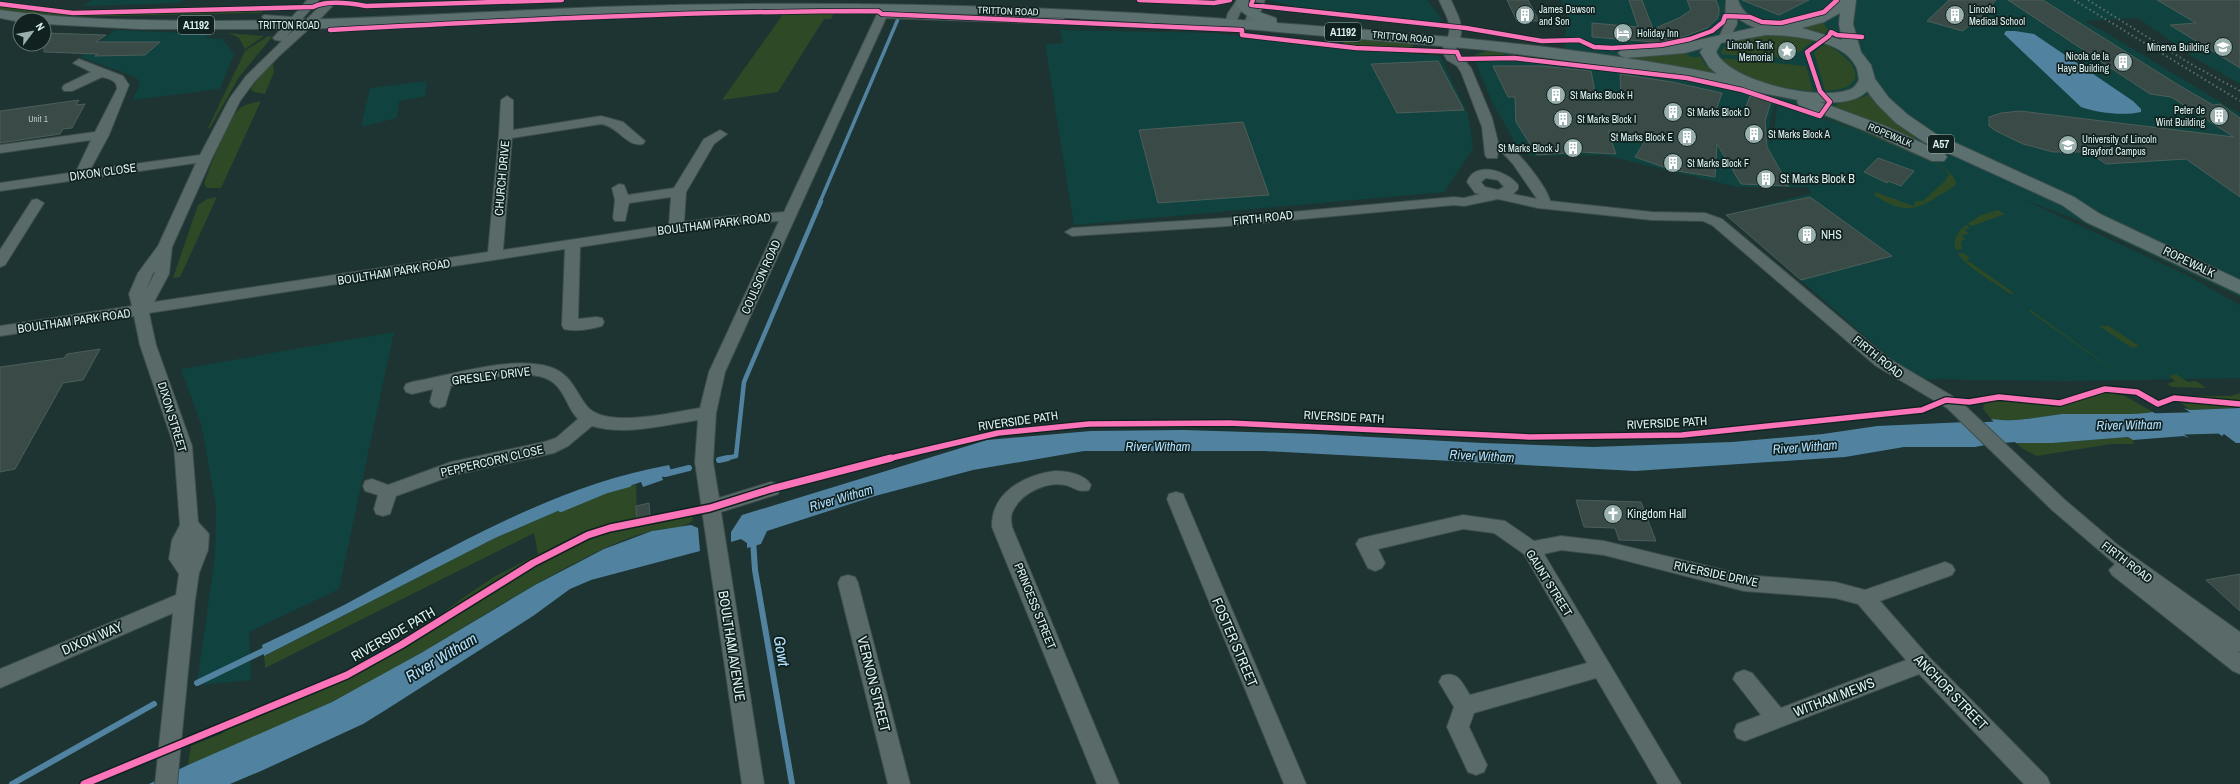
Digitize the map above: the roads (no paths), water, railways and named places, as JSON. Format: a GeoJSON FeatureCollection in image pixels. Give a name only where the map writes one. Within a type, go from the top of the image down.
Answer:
{"type":"FeatureCollection","features":[{"type":"Feature","properties":{"kind":"main road","name":"TRITTON ROAD"},"geometry":{"type":"LineString","coordinates":[[0,14],[37,19],[102,22],[303,20],[730,0]]}},
{"type":"Feature","properties":{"kind":"main road","name":"TRITTON ROAD"},"geometry":{"type":"LineString","coordinates":[[851,0],[1238,10],[1252,19],[1373,35],[1455,37],[1626,53],[1685,48],[1752,31],[1778,30]]}},
{"type":"Feature","properties":{"kind":"main road"},"geometry":{"type":"LineString","coordinates":[[1778,30],[1823,18],[1837,11],[1848,0]]}},
{"type":"Feature","properties":{"kind":"main road"},"geometry":{"type":"LineString","coordinates":[[1848,0],[1846,24],[1853,52]]}},
{"type":"Feature","properties":{"kind":"main road","name":"TRITTON ROAD"},"geometry":{"type":"LineString","coordinates":[[102,22],[268,17],[303,20],[367,22],[603,10],[828,6],[1065,13],[1238,10]]}},
{"type":"Feature","properties":{"kind":"main road"},"geometry":{"type":"LineString","coordinates":[[1238,10],[1244,8],[1252,19]]}},
{"type":"Feature","properties":{"kind":"main road","name":"TRITTON ROAD"},"geometry":{"type":"LineString","coordinates":[[1252,19],[1336,19],[1651,66],[1770,90]]}},
{"type":"Feature","properties":{"kind":"main road"},"geometry":{"type":"LineString","coordinates":[[1778,30],[1817,36],[1853,52]]}},
{"type":"Feature","properties":{"kind":"main road"},"geometry":{"type":"LineString","coordinates":[[1720,39],[1708,52],[1713,62],[1721,70],[1741,81],[1770,90],[1815,97],[1842,96],[1857,92],[1866,80]]}},
{"type":"Feature","properties":{"kind":"main road","name":"ROPEWALK"},"geometry":{"type":"LineString","coordinates":[[1853,52],[1865,68],[1866,80],[1882,101],[1902,119],[1930,138],[2068,202],[2093,218],[2240,288]]}},
{"type":"Feature","properties":{"kind":"main road","name":"ROPEWALK"},"geometry":{"type":"LineString","coordinates":[[1770,90],[1879,130],[2058,208],[2093,218]]}},
{"type":"Feature","properties":{"kind":"street"},"geometry":{"type":"LineString","coordinates":[[141,311],[155,289],[165,266],[165,247],[205,158],[234,102],[250,79],[284,44],[303,20],[313,0]]}},
{"type":"Feature","properties":{"kind":"street"},"geometry":{"type":"LineString","coordinates":[[250,79],[253,69],[303,20],[332,0]]}},
{"type":"Feature","properties":{"kind":"street"},"geometry":{"type":"LineString","coordinates":[[1252,19],[1259,0]]}},
{"type":"Feature","properties":{"kind":"street"},"geometry":{"type":"LineString","coordinates":[[1445,0],[1456,24],[1455,37],[1463,48],[1467,60],[1464,66],[1486,120],[1493,148],[1492,155]]}},
{"type":"Feature","properties":{"kind":"street"},"geometry":{"type":"LineString","coordinates":[[1732,2],[1744,17],[1778,30]]}},
{"type":"Feature","properties":{"kind":"street"},"geometry":{"type":"LineString","coordinates":[[1720,39],[1731,24],[1732,2]]}},
{"type":"Feature","properties":{"kind":"street","name":"COULSON ROAD"},"geometry":{"type":"LineString","coordinates":[[710,508],[704,462],[707,413],[718,372],[788,216],[882,14],[1063,21]]}},
{"type":"Feature","properties":{"kind":"street"},"geometry":{"type":"LineString","coordinates":[[79,63],[118,79],[123,85],[123,90],[81,175]]}},
{"type":"Feature","properties":{"kind":"street"},"geometry":{"type":"LineString","coordinates":[[68,88],[102,72]]}},
{"type":"Feature","properties":{"kind":"street","name":"CHURCH DRIVE"},"geometry":{"type":"LineString","coordinates":[[495,256],[506,135],[507,100]]}},
{"type":"Feature","properties":{"kind":"street"},"geometry":{"type":"LineString","coordinates":[[506,135],[601,120],[622,126],[631,138],[634,145],[653,139]]}},
{"type":"Feature","properties":{"kind":"street"},"geometry":{"type":"LineString","coordinates":[[677,228],[676,217],[679,192],[709,142],[723,132]]}},
{"type":"Feature","properties":{"kind":"street"},"geometry":{"type":"LineString","coordinates":[[0,149],[102,135]]}},
{"type":"Feature","properties":{"kind":"street"},"geometry":{"type":"LineString","coordinates":[[1508,151],[1518,161],[1544,200]]}},
{"type":"Feature","properties":{"kind":"street"},"geometry":{"type":"LineString","coordinates":[[1454,201],[1454,195],[1476,179],[1485,159],[1492,155]]}},
{"type":"Feature","properties":{"kind":"street"},"geometry":{"type":"LineString","coordinates":[[1476,179],[1480,190],[1497,195],[1508,192],[1510,183],[1507,172],[1501,162],[1492,155]]}},
{"type":"Feature","properties":{"kind":"street","name":"DIXON CLOSE"},"geometry":{"type":"LineString","coordinates":[[0,187],[205,158]]}},
{"type":"Feature","properties":{"kind":"street","name":"FIRTH ROAD"},"geometry":{"type":"LineString","coordinates":[[1476,179],[1496,175],[1544,200],[1562,205]]}},
{"type":"Feature","properties":{"kind":"street"},"geometry":{"type":"LineString","coordinates":[[620,218],[620,194],[679,192]]}},
{"type":"Feature","properties":{"kind":"street","name":"FIRTH ROAD"},"geometry":{"type":"LineString","coordinates":[[1072,232],[1228,222],[1454,201],[1464,202],[1497,195],[1538,204],[1562,205],[1652,216],[1705,217],[1717,222],[1882,362],[1909,381],[1938,394],[1966,416],[2050,498],[2095,538],[2186,606],[2240,643]]}},
{"type":"Feature","properties":{"kind":"street"},"geometry":{"type":"LineString","coordinates":[[0,262],[37,203]]}},
{"type":"Feature","properties":{"kind":"street","name":"BOULTHAM PARK ROAD"},"geometry":{"type":"LineString","coordinates":[[0,332],[677,228],[788,216]]}},
{"type":"Feature","properties":{"kind":"street"},"geometry":{"type":"LineString","coordinates":[[574,244],[570,325],[596,322]]}},
{"type":"Feature","properties":{"kind":"street","name":"DIXON STREET"},"geometry":{"type":"LineString","coordinates":[[141,311],[142,328],[171,407],[183,446],[189,525],[182,540],[179,559],[189,573],[168,773]]}},
{"type":"Feature","properties":{"kind":"street","name":"GRESLEY DRIVE"},"geometry":{"type":"LineString","coordinates":[[412,388],[509,371],[530,369],[544,371],[565,382],[575,402],[589,419]]}},
{"type":"Feature","properties":{"kind":"street","name":"GRESLEY DRIVE"},"geometry":{"type":"LineString","coordinates":[[438,402],[443,382]]}},
{"type":"Feature","properties":{"kind":"street"},"geometry":{"type":"LineString","coordinates":[[589,419],[600,422],[620,423],[707,413]]}},
{"type":"Feature","properties":{"kind":"street","name":"PEPPERCORN CLOSE"},"geometry":{"type":"LineString","coordinates":[[381,496],[451,469],[548,448],[562,442],[589,419]]}},
{"type":"Feature","properties":{"kind":"street","name":"PRINCESS STREET"},"geometry":{"type":"LineString","coordinates":[[1082,485],[1068,479],[1055,478],[1023,489],[1015,495],[1002,514],[1002,527],[1108,784]]}},
{"type":"Feature","properties":{"kind":"street"},"geometry":{"type":"LineString","coordinates":[[710,508],[771,489]]}},
{"type":"Feature","properties":{"kind":"street","name":"FOSTER STREET"},"geometry":{"type":"LineString","coordinates":[[1176,499],[1294,784]]}},
{"type":"Feature","properties":{"kind":"street","name":"BOULTHAM AVENUE"},"geometry":{"type":"LineString","coordinates":[[710,508],[753,784]]}},
{"type":"Feature","properties":{"kind":"street","name":"GAUNT STREET"},"geometry":{"type":"LineString","coordinates":[[1375,563],[1366,544],[1463,522],[1498,526],[1531,549],[1670,784]]}},
{"type":"Feature","properties":{"kind":"street","name":"RIVERSIDE DRIVE"},"geometry":{"type":"LineString","coordinates":[[1531,549],[1561,543],[1604,548],[1744,583],[1834,590],[1865,598]]}},
{"type":"Feature","properties":{"kind":"street","name":"FIRTH ROAD"},"geometry":{"type":"LineString","coordinates":[[2106,557],[2126,575],[2240,665]]}},
{"type":"Feature","properties":{"kind":"street"},"geometry":{"type":"LineString","coordinates":[[1865,598],[1946,570]]}},
{"type":"Feature","properties":{"kind":"street","name":"VERNON STREET"},"geometry":{"type":"LineString","coordinates":[[848,583],[899,784]]}},
{"type":"Feature","properties":{"kind":"street","name":"ANCHOR STREET"},"geometry":{"type":"LineString","coordinates":[[1865,598],[1922,663],[2038,784]]}},
{"type":"Feature","properties":{"kind":"street","name":"DIXON WAY"},"geometry":{"type":"LineString","coordinates":[[0,679],[129,622],[185,600]]}},
{"type":"Feature","properties":{"kind":"street","name":"WITHAM MEWS"},"geometry":{"type":"LineString","coordinates":[[1745,731],[1922,663]]}},
{"type":"Feature","properties":{"kind":"street"},"geometry":{"type":"LineString","coordinates":[[1465,706],[1600,668]]}},
{"type":"Feature","properties":{"kind":"street"},"geometry":{"type":"LineString","coordinates":[[1744,679],[1777,719]]}},
{"type":"Feature","properties":{"kind":"street"},"geometry":{"type":"LineString","coordinates":[[1450,682],[1465,706]]}},
{"type":"Feature","properties":{"kind":"street"},"geometry":{"type":"LineString","coordinates":[[1465,706],[1458,727],[1476,765]]}},
{"type":"Feature","properties":{"kind":"water"},"geometry":{"type":"Polygon","coordinates":[[[2006,31],[2034,34],[2133,101],[2141,109],[2141,112],[2126,114],[2111,113],[2081,107],[2004,34],[2006,31]]]}},
{"type":"Feature","properties":{"kind":"water"},"geometry":{"type":"Polygon","coordinates":[[[2184,408],[2190,410],[2240,408],[2240,443],[2236,443],[2224,434],[2222,436],[2184,408]]]}},
{"type":"Feature","properties":{"kind":"water"},"geometry":{"type":"Polygon","coordinates":[[[2153,412],[2189,438],[2184,436],[2133,440],[2128,437],[2053,443],[2016,443],[1991,419],[2013,421],[2062,414],[2138,414],[2153,412]]]}},
{"type":"Feature","properties":{"kind":"water"},"geometry":{"type":"Polygon","coordinates":[[[1967,422],[1990,444],[1975,447],[1904,447],[1845,457],[1635,471],[1264,451],[1084,451],[973,470],[875,496],[767,531],[761,544],[747,548],[747,543],[741,539],[731,542],[731,532],[742,515],[987,440],[1091,431],[1184,430],[1316,434],[1482,443],[1593,447],[1732,442],[1823,434],[1877,426],[1967,422]]]}},
{"type":"Feature","properties":{"kind":"water"},"geometry":{"type":"Polygon","coordinates":[[[669,465],[672,473],[662,477],[663,480],[643,487],[641,482],[629,486],[616,486],[575,501],[560,510],[495,538],[264,656],[262,645],[346,604],[463,541],[503,522],[584,488],[626,475],[669,465]]]}},
{"type":"Feature","properties":{"kind":"water"},"geometry":{"type":"Polygon","coordinates":[[[691,525],[698,528],[700,551],[591,580],[570,589],[533,616],[363,724],[230,784],[149,784],[188,765],[332,702],[421,653],[535,585],[604,549],[652,531],[691,525]]]}},
{"type":"Feature","properties":{"kind":"waterway"},"geometry":{"type":"LineString","coordinates":[[820,202],[898,19]]}},
{"type":"Feature","properties":{"kind":"waterway"},"geometry":{"type":"LineString","coordinates":[[728,458],[736,456],[744,382],[821,201]]}},
{"type":"Feature","properties":{"kind":"waterway","name":"River Witham"},"geometry":{"type":"LineString","coordinates":[[2129,425],[2240,422]]}},
{"type":"Feature","properties":{"kind":"waterway","name":"River Witham"},"geometry":{"type":"LineString","coordinates":[[1957,435],[2045,429]]}},
{"type":"Feature","properties":{"kind":"waterway"},"geometry":{"type":"LineString","coordinates":[[719,460],[728,458]]}},
{"type":"Feature","properties":{"kind":"waterway"},"geometry":{"type":"LineString","coordinates":[[724,459],[728,458]]}},
{"type":"Feature","properties":{"kind":"waterway"},"geometry":{"type":"LineString","coordinates":[[665,474],[689,468]]}},
{"type":"Feature","properties":{"kind":"waterway"},"geometry":{"type":"LineString","coordinates":[[561,509],[607,490],[629,484]]}},
{"type":"Feature","properties":{"kind":"waterway","name":"Gowt"},"geometry":{"type":"LineString","coordinates":[[753,540],[755,570],[792,784]]}},
{"type":"Feature","properties":{"kind":"waterway"},"geometry":{"type":"LineString","coordinates":[[197,683],[269,648]]}},
{"type":"Feature","properties":{"kind":"waterway"},"geometry":{"type":"LineString","coordinates":[[12,784],[154,704]]}},
{"type":"Feature","properties":{"kind":"railway"},"geometry":{"type":"LineString","coordinates":[[2074,0],[2240,101]]}},
{"type":"Feature","properties":{"kind":"railway"},"geometry":{"type":"LineString","coordinates":[[2088,0],[2189,63],[2240,91]]}},
{"type":"Feature","properties":{"kind":"place","name":"James Dawson and Son"},"geometry":{"type":"Point","coordinates":[1525,15]}},
{"type":"Feature","properties":{"kind":"place","name":"Lincoln Medical School"},"geometry":{"type":"Point","coordinates":[1955,15]}},
{"type":"Feature","properties":{"kind":"place","name":"Holiday Inn"},"geometry":{"type":"Point","coordinates":[1623,33]}},
{"type":"Feature","properties":{"kind":"place","name":"Minerva Building"},"geometry":{"type":"Point","coordinates":[2223,47]}},
{"type":"Feature","properties":{"kind":"place","name":"Lincoln Tank Memorial"},"geometry":{"type":"Point","coordinates":[1787,51]}},
{"type":"Feature","properties":{"kind":"place","name":"Nicola de la Haye Building"},"geometry":{"type":"Point","coordinates":[2123,62]}},
{"type":"Feature","properties":{"kind":"place","name":"St Marks Block H"},"geometry":{"type":"Point","coordinates":[1556,95]}},
{"type":"Feature","properties":{"kind":"place","name":"St Marks Block D"},"geometry":{"type":"Point","coordinates":[1673,112]}},
{"type":"Feature","properties":{"kind":"place","name":"Peter de Wint Building"},"geometry":{"type":"Point","coordinates":[2219,116]}},
{"type":"Feature","properties":{"kind":"place","name":"St Marks Block I"},"geometry":{"type":"Point","coordinates":[1563,119]}},
{"type":"Feature","properties":{"kind":"place","name":"St Marks Block A"},"geometry":{"type":"Point","coordinates":[1754,134]}},
{"type":"Feature","properties":{"kind":"place","name":"St Marks Block E"},"geometry":{"type":"Point","coordinates":[1687,137]}},
{"type":"Feature","properties":{"kind":"place","name":"University of Lincoln Brayford Campus"},"geometry":{"type":"Point","coordinates":[2068,145]}},
{"type":"Feature","properties":{"kind":"place","name":"St Marks Block J"},"geometry":{"type":"Point","coordinates":[1573,148]}},
{"type":"Feature","properties":{"kind":"place","name":"St Marks Block F"},"geometry":{"type":"Point","coordinates":[1673,163]}},
{"type":"Feature","properties":{"kind":"place","name":"St Marks Block B"},"geometry":{"type":"Point","coordinates":[1766,179]}},
{"type":"Feature","properties":{"kind":"place","name":"NHS"},"geometry":{"type":"Point","coordinates":[1807,235]}},
{"type":"Feature","properties":{"kind":"place","name":"Kingdom Hall"},"geometry":{"type":"Point","coordinates":[1613,514]}}]}
